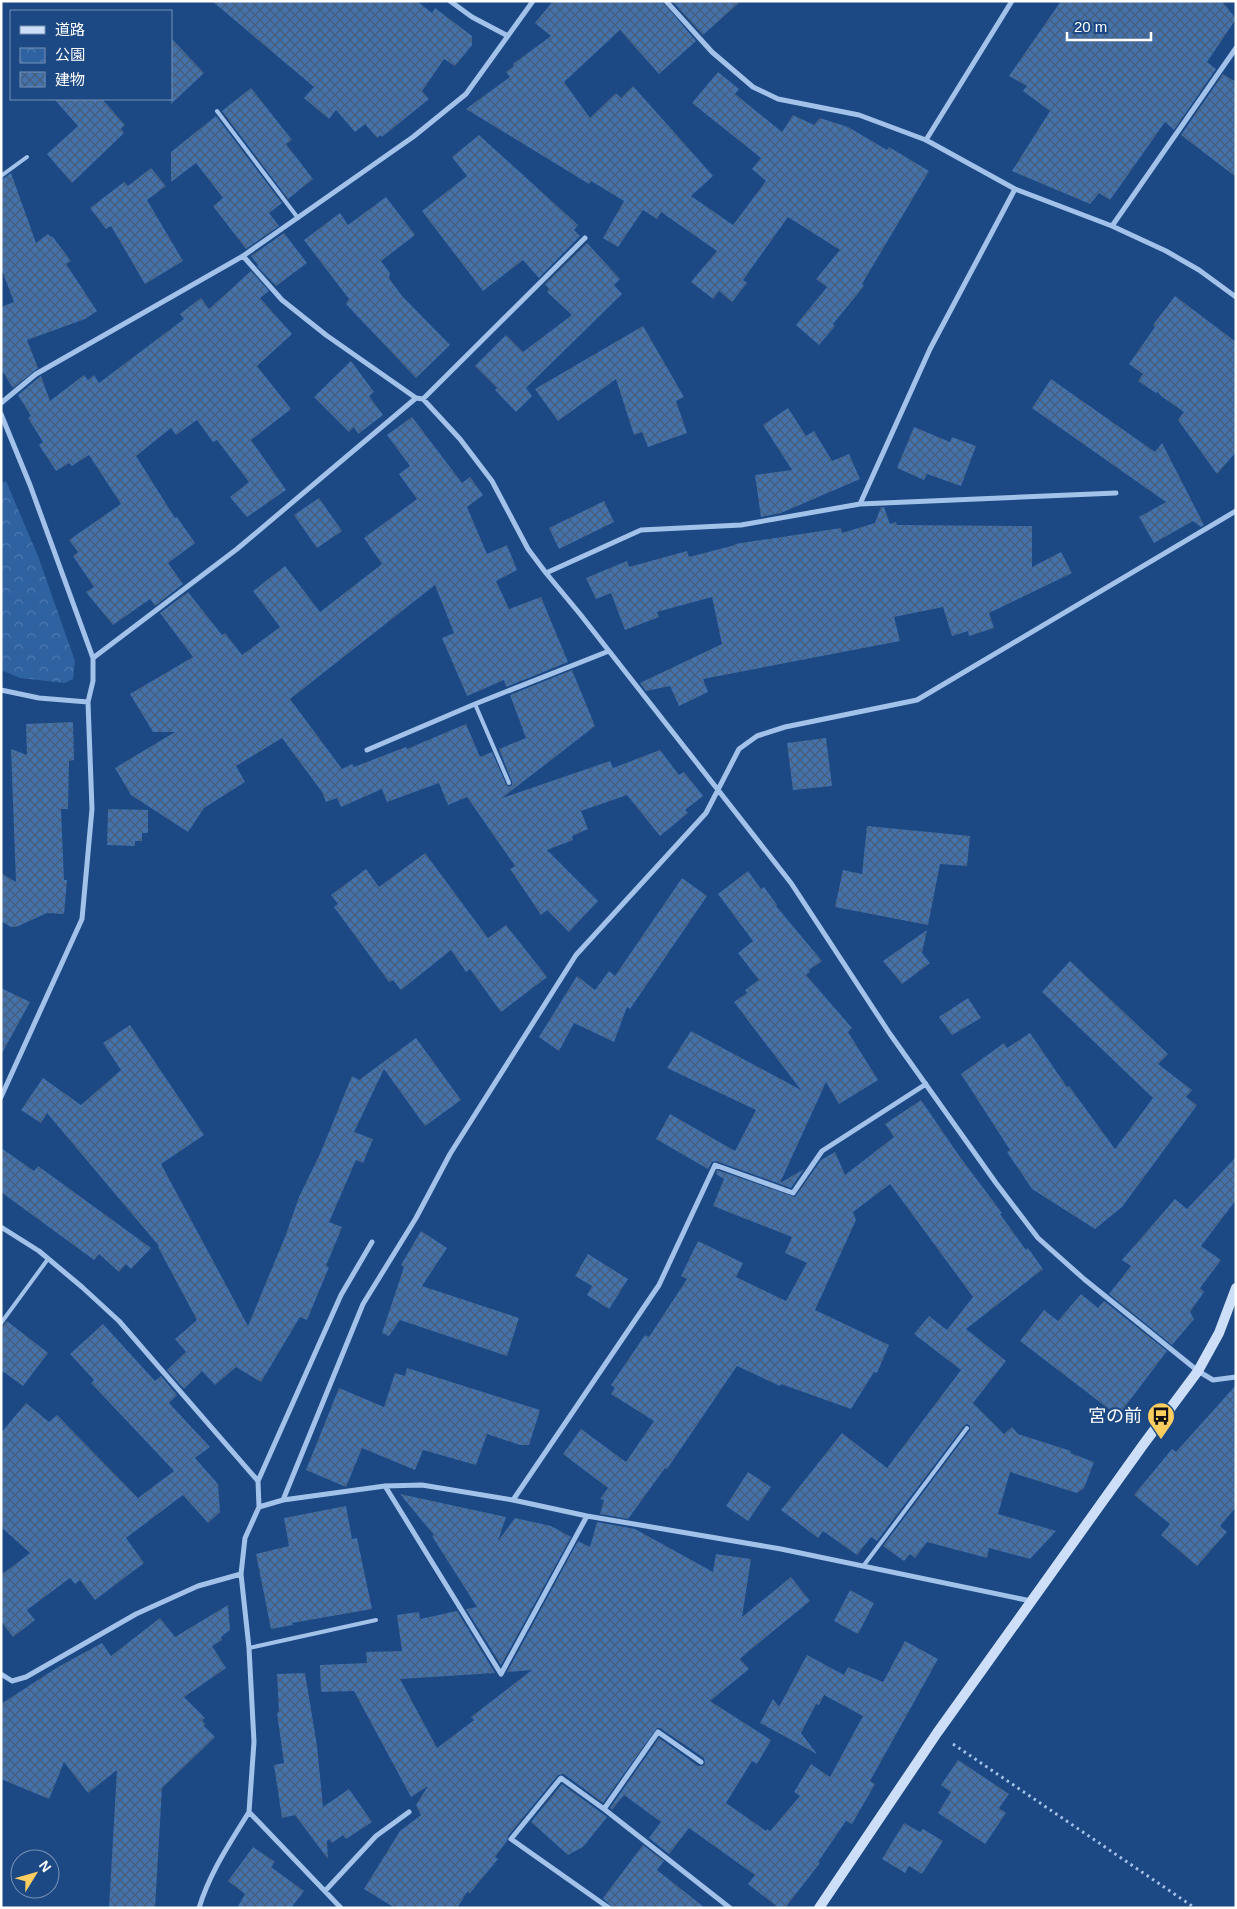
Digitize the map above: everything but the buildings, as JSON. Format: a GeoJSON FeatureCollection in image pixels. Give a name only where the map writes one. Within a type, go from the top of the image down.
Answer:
{"type":"FeatureCollection","features":[{"type":"Feature","properties":{"kind":"street"},"geometry":{"type":"LineString","coordinates":[[450,1],[472,17],[508,36]]}},
{"type":"Feature","properties":{"kind":"street"},"geometry":{"type":"LineString","coordinates":[[1,403],[36,374],[243,256],[443,115],[466,94],[534,1]]}},
{"type":"Feature","properties":{"kind":"street"},"geometry":{"type":"LineString","coordinates":[[666,1],[712,52],[753,87],[778,98],[859,115],[926,140],[1016,189],[1112,226],[1166,251],[1199,270],[1236,297]]}},
{"type":"Feature","properties":{"kind":"street"},"geometry":{"type":"LineString","coordinates":[[926,140],[1012,1]]}},
{"type":"Feature","properties":{"kind":"street"},"geometry":{"type":"LineString","coordinates":[[1112,226],[1236,48]]}},
{"type":"Feature","properties":{"kind":"street"},"geometry":{"type":"LineString","coordinates":[[860,504],[930,349],[1016,189]]}},
{"type":"Feature","properties":{"kind":"street"},"geometry":{"type":"LineString","coordinates":[[423,399],[585,238]]}},
{"type":"Feature","properties":{"kind":"street"},"geometry":{"type":"LineString","coordinates":[[243,256],[282,300],[326,335],[416,398],[423,399],[460,439],[492,481],[528,549],[546,574],[609,651],[791,883],[890,1034],[996,1183],[1038,1238],[1084,1279],[1198,1372],[1214,1380],[1236,1376]]}},
{"type":"Feature","properties":{"kind":"street"},"geometry":{"type":"LineString","coordinates":[[93,658],[237,549],[416,398]]}},
{"type":"Feature","properties":{"kind":"street"},"geometry":{"type":"LineString","coordinates":[[1,414],[33,493],[93,658],[93,681],[88,702],[92,809],[82,919],[1,1097]]}},
{"type":"Feature","properties":{"kind":"street"},"geometry":{"type":"LineString","coordinates":[[546,574],[641,530],[741,525],[860,504],[1116,493]]}},
{"type":"Feature","properties":{"kind":"street"},"geometry":{"type":"LineString","coordinates":[[283,1500],[363,1304],[416,1218],[450,1154],[576,955],[706,813],[739,749],[757,736],[785,727],[917,700],[1236,511]]}},
{"type":"Feature","properties":{"kind":"street"},"geometry":{"type":"LineString","coordinates":[[367,750],[475,704],[609,651]]}},
{"type":"Feature","properties":{"kind":"street"},"geometry":{"type":"LineString","coordinates":[[1,690],[40,698],[88,702]]}},
{"type":"Feature","properties":{"kind":"street"},"geometry":{"type":"LineString","coordinates":[[513,1500],[659,1285],[715,1165],[793,1192],[822,1151],[926,1084]]}},
{"type":"Feature","properties":{"kind":"street"},"geometry":{"type":"LineString","coordinates":[[1,1227],[48,1259],[119,1321],[258,1481]]}},
{"type":"Feature","properties":{"kind":"street"},"geometry":{"type":"LineString","coordinates":[[199,1908],[206,1885],[249,1812],[254,1742],[249,1648],[240,1574],[245,1538],[259,1506],[258,1481],[341,1295],[372,1242]]}},
{"type":"Feature","properties":{"kind":"street"},"geometry":{"type":"LineString","coordinates":[[819,1908],[937,1733],[1198,1372],[1219,1333],[1236,1288]]}},
{"type":"Feature","properties":{"kind":"street"},"geometry":{"type":"LineString","coordinates":[[259,1506],[283,1500],[385,1486],[422,1485],[513,1500],[587,1516],[781,1549],[1031,1601]]}},
{"type":"Feature","properties":{"kind":"street"},"geometry":{"type":"LineString","coordinates":[[385,1486],[500,1674],[587,1516]]}},
{"type":"Feature","properties":{"kind":"street"},"geometry":{"type":"LineString","coordinates":[[1,1674],[12,1681],[26,1677],[136,1614],[198,1586],[240,1574]]}},
{"type":"Feature","properties":{"kind":"street"},"geometry":{"type":"LineString","coordinates":[[604,1809],[658,1732],[701,1762]]}},
{"type":"Feature","properties":{"kind":"street"},"geometry":{"type":"LineString","coordinates":[[609,1908],[511,1839],[562,1778],[730,1908]]}},
{"type":"Feature","properties":{"kind":"street"},"geometry":{"type":"LineString","coordinates":[[249,1812],[341,1908]]}},
{"type":"Feature","properties":{"kind":"street"},"geometry":{"type":"LineString","coordinates":[[325,1891],[376,1836],[409,1812]]}},
{"type":"Feature","properties":{"kind":"lane"},"geometry":{"type":"LineString","coordinates":[[217,111],[298,218]]}},
{"type":"Feature","properties":{"kind":"lane"},"geometry":{"type":"LineString","coordinates":[[1,176],[27,156]]}},
{"type":"Feature","properties":{"kind":"lane"},"geometry":{"type":"LineString","coordinates":[[475,704],[509,784]]}},
{"type":"Feature","properties":{"kind":"lane"},"geometry":{"type":"LineString","coordinates":[[1,1323],[48,1259]]}},
{"type":"Feature","properties":{"kind":"lane"},"geometry":{"type":"LineString","coordinates":[[864,1565],[967,1428]]}},
{"type":"Feature","properties":{"kind":"lane"},"geometry":{"type":"LineString","coordinates":[[249,1648],[376,1620]]}},
{"type":"Feature","properties":{"kind":"path"},"geometry":{"type":"LineString","coordinates":[[937,1733],[1195,1908]]}},
{"type":"Feature","properties":{"kind":"green space"},"geometry":{"type":"Polygon","coordinates":[[[6,481],[38,556],[75,661],[73,679],[65,683],[20,678],[1,670],[1,483],[6,481]]]}},
{"type":"Feature","properties":{"kind":"place","name":"宮の前"},"geometry":{"type":"Point","coordinates":[1161,1440]}}]}
